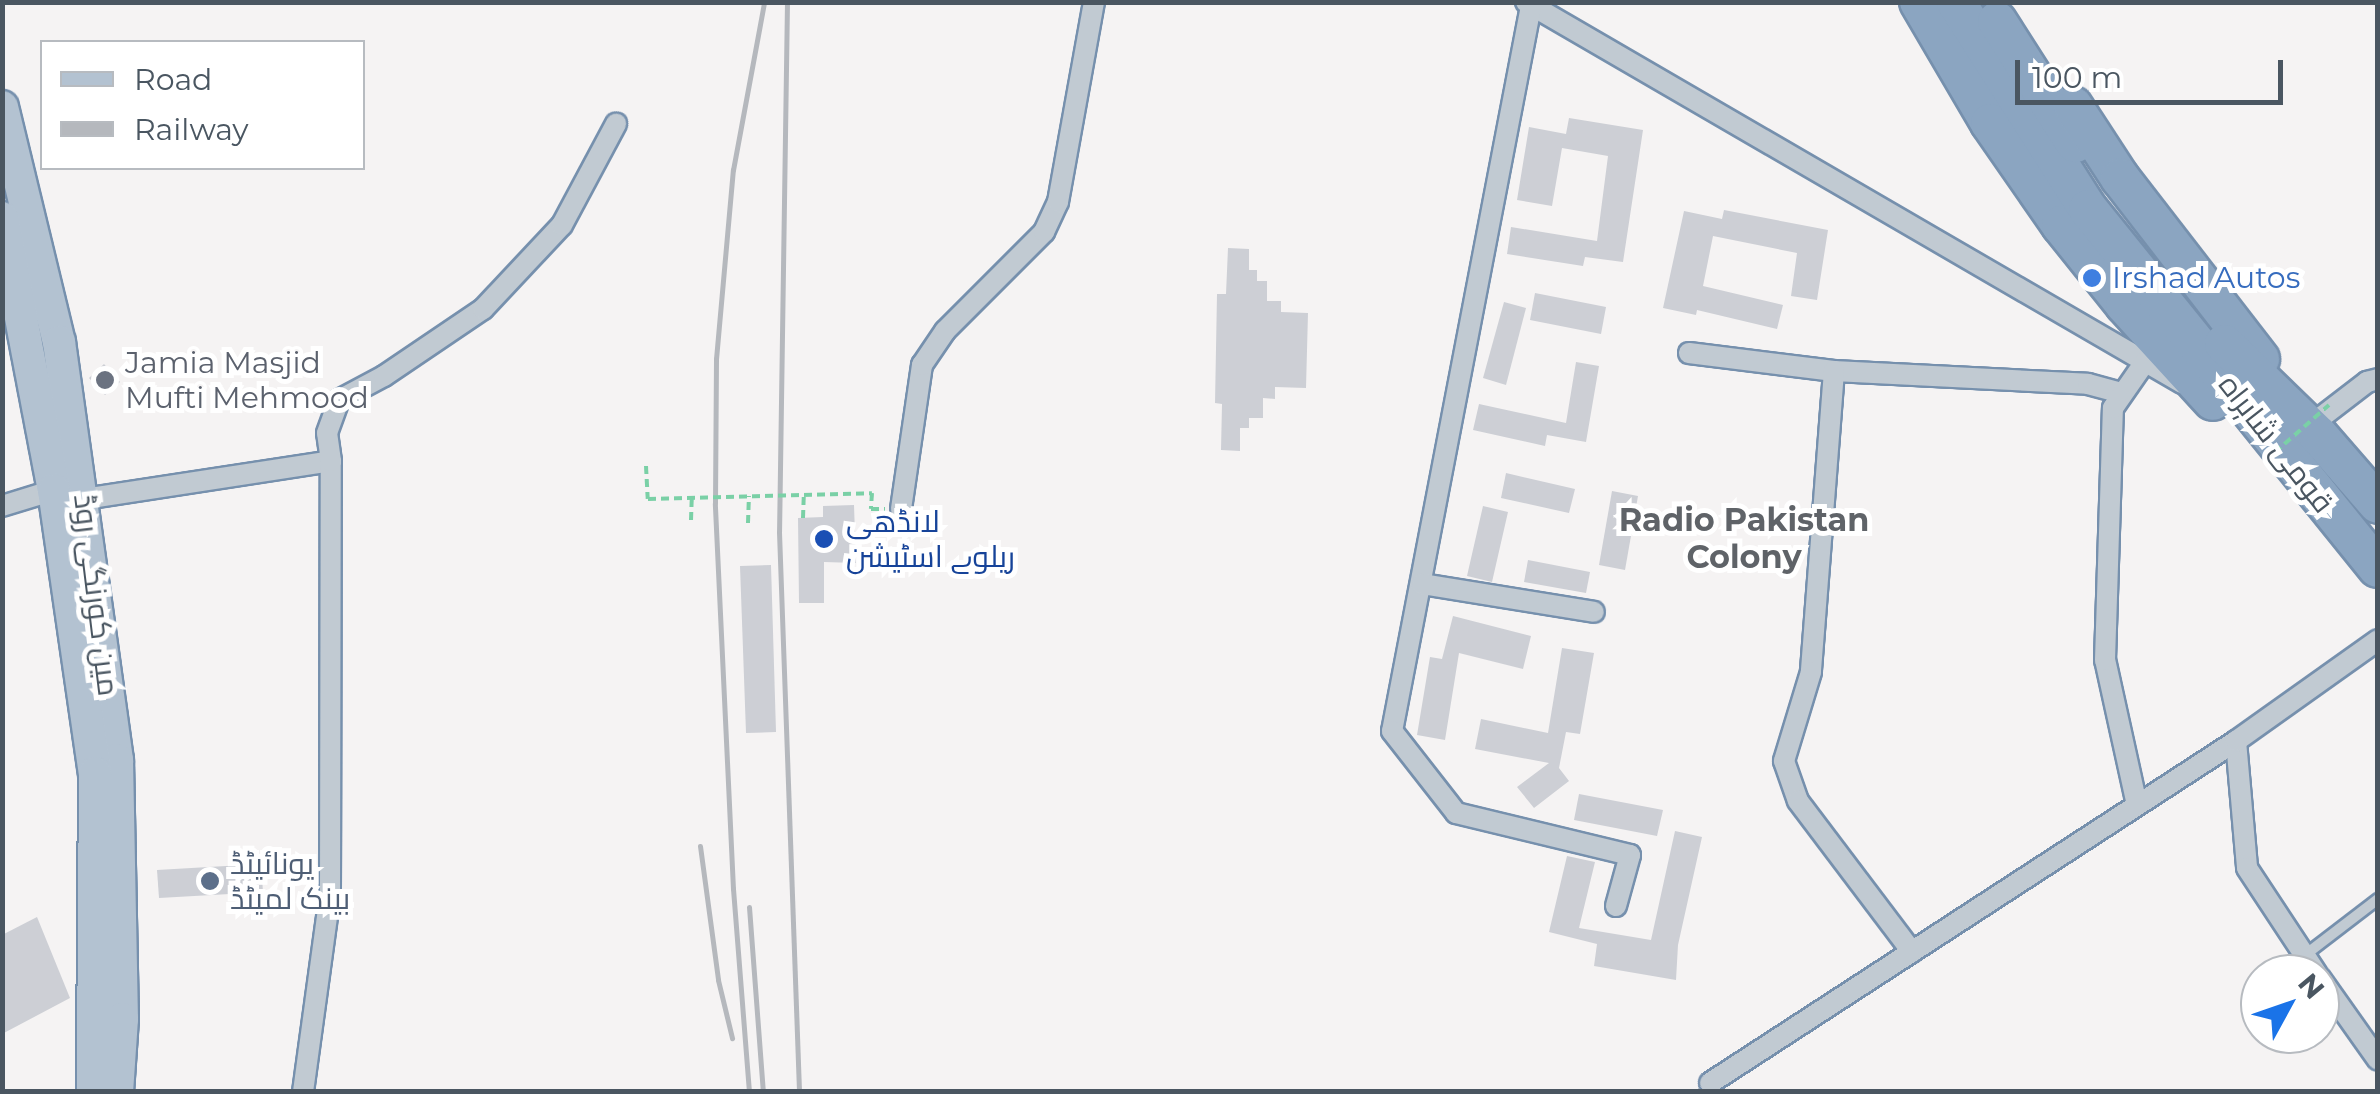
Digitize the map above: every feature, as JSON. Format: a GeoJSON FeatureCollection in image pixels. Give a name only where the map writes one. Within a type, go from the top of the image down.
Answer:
{"type":"FeatureCollection","features":[{"type":"Feature","properties":{"kind":"highway"},"geometry":{"type":"LineString","coordinates":[[1919,2],[1990,124],[2061,226],[2125,305],[2222,375]]}},
{"type":"Feature","properties":{"kind":"highway"},"geometry":{"type":"LineString","coordinates":[[1956,2],[2088,209],[2222,375]]}},
{"type":"Feature","properties":{"kind":"highway"},"geometry":{"type":"LineString","coordinates":[[1985,2],[2222,375]]}},
{"type":"Feature","properties":{"kind":"highway"},"geometry":{"type":"LineString","coordinates":[[2008,2],[2120,178],[2319,422]]}},
{"type":"Feature","properties":{"kind":"highway","name":"قومی شاہراہ"},"geometry":{"type":"LineString","coordinates":[[2222,375],[2319,422],[2378,504]]}},
{"type":"Feature","properties":{"kind":"highway","name":"قومی شاہراہ"},"geometry":{"type":"LineString","coordinates":[[2222,375],[2278,464],[2378,568]]}},
{"type":"Feature","properties":{"kind":"main road","name":"مین کورنگی روڈ"},"geometry":{"type":"LineString","coordinates":[[2,107],[59,342],[95,773],[93,1092]]}},
{"type":"Feature","properties":{"kind":"main road","name":"مین کورنگی روڈ"},"geometry":{"type":"LineString","coordinates":[[2,218],[69,495],[117,760],[122,1019],[117,1092]]}},
{"type":"Feature","properties":{"kind":"street"},"geometry":{"type":"LineString","coordinates":[[901,509],[922,365],[945,331],[1044,232],[1058,202],[1094,2]]}},
{"type":"Feature","properties":{"kind":"street"},"geometry":{"type":"LineString","coordinates":[[1616,906],[1630,854],[1456,813],[1392,731],[1528,4],[2146,362],[2222,375]]}},
{"type":"Feature","properties":{"kind":"street"},"geometry":{"type":"LineString","coordinates":[[303,1092],[330,896],[332,461],[326,433],[339,400],[384,376],[483,309],[562,224],[616,124]]}},
{"type":"Feature","properties":{"kind":"street"},"geometry":{"type":"LineString","coordinates":[[1689,354],[1834,371],[2088,384],[2122,393]]}},
{"type":"Feature","properties":{"kind":"street"},"geometry":{"type":"LineString","coordinates":[[2137,805],[2105,660],[2113,408],[2146,362]]}},
{"type":"Feature","properties":{"kind":"street"},"geometry":{"type":"LineString","coordinates":[[1834,371],[1811,672],[1784,761],[1798,801],[1912,952]]}},
{"type":"Feature","properties":{"kind":"street"},"geometry":{"type":"LineString","coordinates":[[2319,422],[2378,379]]}},
{"type":"Feature","properties":{"kind":"street"},"geometry":{"type":"LineString","coordinates":[[2,506],[332,461]]}},
{"type":"Feature","properties":{"kind":"street"},"geometry":{"type":"LineString","coordinates":[[1422,584],[1594,612]]}},
{"type":"Feature","properties":{"kind":"street"},"geometry":{"type":"LineString","coordinates":[[1710,1083],[2236,741],[2378,640]]}},
{"type":"Feature","properties":{"kind":"street"},"geometry":{"type":"LineString","coordinates":[[2236,741],[2247,868],[2304,954]]}},
{"type":"Feature","properties":{"kind":"street"},"geometry":{"type":"LineString","coordinates":[[2340,1006],[2378,1060]]}},
{"type":"Feature","properties":{"kind":"lane"},"geometry":{"type":"LineString","coordinates":[[2308,954],[2378,899]]}},
{"type":"Feature","properties":{"kind":"path"},"geometry":{"type":"LineString","coordinates":[[2278,464],[2319,422]]}},
{"type":"Feature","properties":{"kind":"path"},"geometry":{"type":"LineString","coordinates":[[646,466],[648,498],[872,493],[870,509]]}},
{"type":"Feature","properties":{"kind":"path"},"geometry":{"type":"LineString","coordinates":[[803,518],[804,494]]}},
{"type":"Feature","properties":{"kind":"path"},"geometry":{"type":"LineString","coordinates":[[748,523],[749,496]]}},
{"type":"Feature","properties":{"kind":"path"},"geometry":{"type":"LineString","coordinates":[[691,520],[692,497]]}},
{"type":"Feature","properties":{"kind":"building"},"geometry":{"type":"Polygon","coordinates":[[[1569,118],[1643,130],[1623,262],[1585,257],[1583,266],[1507,254],[1511,227],[1597,241],[1608,156],[1562,148],[1552,206],[1517,200],[1529,127],[1566,134],[1569,118]]]}},
{"type":"Feature","properties":{"kind":"building"},"geometry":{"type":"Polygon","coordinates":[[[1724,210],[1828,230],[1817,300],[1791,296],[1797,253],[1713,236],[1703,286],[1783,305],[1777,329],[1697,310],[1696,315],[1663,308],[1684,211],[1722,219],[1724,210]]]}},
{"type":"Feature","properties":{"kind":"building"},"geometry":{"type":"Polygon","coordinates":[[[1228,248],[1249,249],[1249,270],[1257,270],[1257,281],[1267,281],[1267,301],[1281,301],[1281,312],[1308,313],[1306,388],[1275,387],[1275,399],[1263,398],[1263,418],[1249,418],[1249,428],[1240,428],[1240,451],[1221,450],[1222,404],[1215,403],[1217,294],[1226,294],[1228,248]]]}},
{"type":"Feature","properties":{"kind":"building"},"geometry":{"type":"Polygon","coordinates":[[[1535,293],[1606,307],[1601,334],[1530,320],[1535,293]]]}},
{"type":"Feature","properties":{"kind":"building"},"geometry":{"type":"Polygon","coordinates":[[[1504,302],[1526,308],[1506,385],[1483,378],[1504,302]]]}},
{"type":"Feature","properties":{"kind":"building"},"geometry":{"type":"Polygon","coordinates":[[[1576,362],[1599,366],[1586,442],[1547,435],[1545,446],[1473,430],[1479,404],[1566,423],[1576,362]]]}},
{"type":"Feature","properties":{"kind":"building","name":"Jamia Masjid Mufti Mehmood"},"geometry":{"type":"Polygon","coordinates":[[[104,364],[120,382],[105,395],[89,378],[104,364]]]}},
{"type":"Feature","properties":{"kind":"building"},"geometry":{"type":"Polygon","coordinates":[[[1506,473],[1575,489],[1569,513],[1501,498],[1506,473]]]}},
{"type":"Feature","properties":{"kind":"building"},"geometry":{"type":"Polygon","coordinates":[[[1612,491],[1638,496],[1625,570],[1599,565],[1612,491]]]}},
{"type":"Feature","properties":{"kind":"building"},"geometry":{"type":"Polygon","coordinates":[[[854,505],[856,563],[824,562],[824,603],[799,603],[798,518],[823,517],[823,506],[854,505]]]}},
{"type":"Feature","properties":{"kind":"building"},"geometry":{"type":"Polygon","coordinates":[[[1483,506],[1508,512],[1492,582],[1467,576],[1483,506]]]}},
{"type":"Feature","properties":{"kind":"building"},"geometry":{"type":"Polygon","coordinates":[[[1528,560],[1590,572],[1586,593],[1524,582],[1528,560]]]}},
{"type":"Feature","properties":{"kind":"building"},"geometry":{"type":"Polygon","coordinates":[[[771,565],[776,732],[746,733],[740,566],[771,565]]]}},
{"type":"Feature","properties":{"kind":"building"},"geometry":{"type":"Polygon","coordinates":[[[1453,616],[1531,636],[1523,669],[1459,653],[1445,740],[1417,735],[1430,657],[1442,659],[1453,616]]]}},
{"type":"Feature","properties":{"kind":"building"},"geometry":{"type":"Polygon","coordinates":[[[1562,648],[1594,653],[1580,734],[1566,732],[1559,768],[1569,781],[1534,808],[1517,787],[1549,763],[1475,749],[1481,719],[1548,733],[1562,648]]]}},
{"type":"Feature","properties":{"kind":"building"},"geometry":{"type":"Polygon","coordinates":[[[1579,794],[1663,810],[1657,836],[1574,820],[1579,794]]]}},
{"type":"Feature","properties":{"kind":"building"},"geometry":{"type":"Polygon","coordinates":[[[1675,831],[1702,837],[1678,945],[1676,980],[1594,966],[1597,944],[1549,932],[1567,856],[1595,862],[1579,928],[1651,940],[1675,831]]]}},
{"type":"Feature","properties":{"kind":"building","name":"یونائیٹڈ بینک لمیٹڈ"},"geometry":{"type":"Polygon","coordinates":[[[261,864],[263,892],[159,898],[157,870],[261,864]]]}},
{"type":"Feature","properties":{"kind":"building"},"geometry":{"type":"Polygon","coordinates":[[[37,917],[70,998],[2,1034],[2,935],[37,917]]]}},
{"type":"Feature","properties":{"kind":"railway"},"geometry":{"type":"LineString","coordinates":[[749,1092],[733,889],[715,503],[716,359],[733,170],[764,2]]}},
{"type":"Feature","properties":{"kind":"railway"},"geometry":{"type":"LineString","coordinates":[[787,2],[779,532],[799,1092]]}},
{"type":"Feature","properties":{"kind":"railway"},"geometry":{"type":"LineString","coordinates":[[700,846],[718,980],[732,1038]]}},
{"type":"Feature","properties":{"kind":"railway"},"geometry":{"type":"LineString","coordinates":[[749,907],[763,1092]]}},
{"type":"Feature","properties":{"kind":"place","name":"Irshad Autos"},"geometry":{"type":"Point","coordinates":[2092,278]}},
{"type":"Feature","properties":{"kind":"place","name":"Jamia Masjid Mufti Mehmood"},"geometry":{"type":"Point","coordinates":[105,380]}},
{"type":"Feature","properties":{"kind":"place","name":"لانڈھی ریلوے اسٹیشن"},"geometry":{"type":"Point","coordinates":[824,539]}},
{"type":"Feature","properties":{"kind":"place","name":"یونائیٹڈ بینک لمیٹڈ"},"geometry":{"type":"Point","coordinates":[210,881]}},
{"type":"Feature","properties":{"kind":"district","name":"Radio Pakistan Colony"},"geometry":{"type":"Point","coordinates":[1744,540]}}]}
